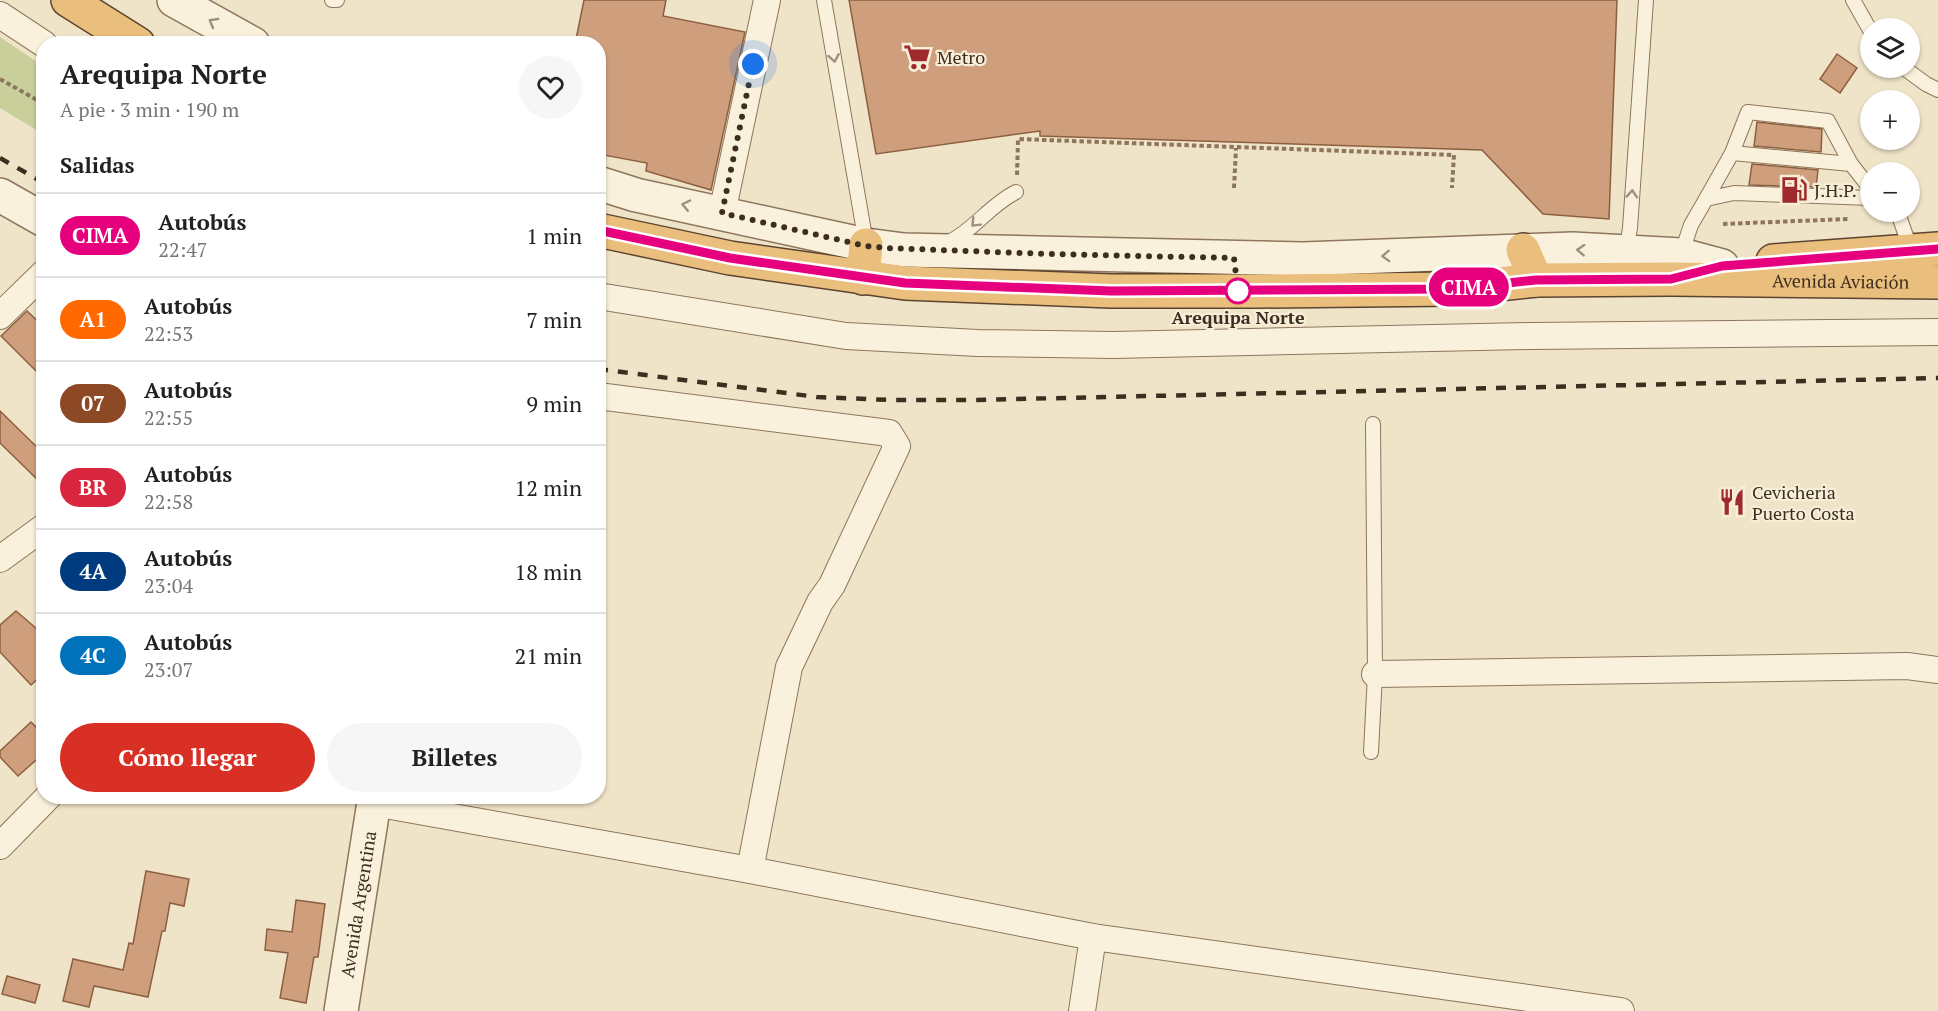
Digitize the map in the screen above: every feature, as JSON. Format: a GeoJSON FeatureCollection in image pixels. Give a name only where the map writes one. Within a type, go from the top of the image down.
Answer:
{"type":"FeatureCollection","features":[{"type":"Feature","properties":{"kind":"highway"},"geometry":{"type":"LineString","coordinates":[[68,0],[125,36]]}},
{"type":"Feature","properties":{"kind":"highway","name":"Avenida Aviación"},"geometry":{"type":"LineString","coordinates":[[606,232],[730,258],[905,283],[1111,291],[1453,289],[1676,267],[1722,266],[1924,249]]}},
{"type":"Feature","properties":{"kind":"highway"},"geometry":{"type":"LineString","coordinates":[[863,278],[866,246]]}},
{"type":"Feature","properties":{"kind":"highway"},"geometry":{"type":"LineString","coordinates":[[1522,250],[1536,280]]}},
{"type":"Feature","properties":{"kind":"highway","name":"Avenida Aviación"},"geometry":{"type":"LineString","coordinates":[[1676,267],[1938,282]]}},
{"type":"Feature","properties":{"kind":"street"},"geometry":{"type":"LineString","coordinates":[[174,0],[239,36]]}},
{"type":"Feature","properties":{"kind":"street"},"geometry":{"type":"LineString","coordinates":[[722,213],[766,0]]}},
{"type":"Feature","properties":{"kind":"street"},"geometry":{"type":"LineString","coordinates":[[0,15],[36,39]]}},
{"type":"Feature","properties":{"kind":"street"},"geometry":{"type":"LineString","coordinates":[[606,186],[636,195],[866,246],[933,250],[1303,259],[1573,249],[1626,252],[1676,267]]}},
{"type":"Feature","properties":{"kind":"street"},"geometry":{"type":"LineString","coordinates":[[0,195],[36,215]]}},
{"type":"Feature","properties":{"kind":"street"},"geometry":{"type":"LineString","coordinates":[[0,316],[36,281]]}},
{"type":"Feature","properties":{"kind":"street"},"geometry":{"type":"LineString","coordinates":[[606,297],[846,336],[978,343],[1113,345],[1531,336],[1938,332]]}},
{"type":"Feature","properties":{"kind":"street"},"geometry":{"type":"LineString","coordinates":[[606,397],[889,433],[897,446],[832,585],[820,602],[789,667],[750,870]]}},
{"type":"Feature","properties":{"kind":"street"},"geometry":{"type":"LineString","coordinates":[[0,559],[36,533]]}},
{"type":"Feature","properties":{"kind":"street"},"geometry":{"type":"LineString","coordinates":[[1374,674],[1907,666],[1938,670]]}},
{"type":"Feature","properties":{"kind":"street"},"geometry":{"type":"LineString","coordinates":[[0,847],[41,804]]}},
{"type":"Feature","properties":{"kind":"street","name":"Avenida Argentina"},"geometry":{"type":"LineString","coordinates":[[341,1011],[373,804]]}},
{"type":"Feature","properties":{"kind":"street"},"geometry":{"type":"LineString","coordinates":[[395,804],[1093,937],[1621,1011]]}},
{"type":"Feature","properties":{"kind":"street"},"geometry":{"type":"LineString","coordinates":[[1082,1011],[1093,937]]}},
{"type":"Feature","properties":{"kind":"lane"},"geometry":{"type":"LineString","coordinates":[[332,0],[337,0]]}},
{"type":"Feature","properties":{"kind":"lane"},"geometry":{"type":"LineString","coordinates":[[824,0],[866,246]]}},
{"type":"Feature","properties":{"kind":"lane"},"geometry":{"type":"LineString","coordinates":[[1626,252],[1630,228],[1646,0]]}},
{"type":"Feature","properties":{"kind":"lane"},"geometry":{"type":"LineString","coordinates":[[1852,0],[1863,18]]}},
{"type":"Feature","properties":{"kind":"lane"},"geometry":{"type":"LineString","coordinates":[[1918,78],[1938,90]]}},
{"type":"Feature","properties":{"kind":"lane"},"geometry":{"type":"LineString","coordinates":[[1676,267],[1691,225],[1732,153],[1748,112],[1828,121],[1851,164],[1860,175]]}},
{"type":"Feature","properties":{"kind":"lane"},"geometry":{"type":"LineString","coordinates":[[1732,153],[1851,164]]}},
{"type":"Feature","properties":{"kind":"lane"},"geometry":{"type":"LineString","coordinates":[[933,250],[963,235],[1001,199],[1016,192]]}},
{"type":"Feature","properties":{"kind":"lane"},"geometry":{"type":"LineString","coordinates":[[1706,199],[1734,193],[1860,198]]}},
{"type":"Feature","properties":{"kind":"lane"},"geometry":{"type":"LineString","coordinates":[[1904,222],[1924,249]]}},
{"type":"Feature","properties":{"kind":"lane"},"geometry":{"type":"LineString","coordinates":[[1371,753],[1374,674],[1373,424]]}},
{"type":"Feature","properties":{"kind":"path"},"geometry":{"type":"LineString","coordinates":[[0,79],[36,99]]}},
{"type":"Feature","properties":{"kind":"path"},"geometry":{"type":"LineString","coordinates":[[1017,175],[1018,140],[1454,155],[1452,188]]}},
{"type":"Feature","properties":{"kind":"path"},"geometry":{"type":"LineString","coordinates":[[1234,188],[1236,148]]}},
{"type":"Feature","properties":{"kind":"path"},"geometry":{"type":"LineString","coordinates":[[1723,224],[1858,218]]}},
{"type":"Feature","properties":{"kind":"green space"},"geometry":{"type":"Polygon","coordinates":[[[0,37],[36,61],[36,130],[0,108],[0,37]]]}},
{"type":"Feature","properties":{"kind":"building"},"geometry":{"type":"Polygon","coordinates":[[[584,0],[666,0],[663,16],[745,32],[711,190],[646,171],[647,163],[606,155],[606,36],[577,36],[584,0]]]}},
{"type":"Feature","properties":{"kind":"building"},"geometry":{"type":"Polygon","coordinates":[[[849,0],[1617,0],[1609,219],[1543,214],[1482,150],[1040,136],[1040,131],[876,154],[849,0]]]}},
{"type":"Feature","properties":{"kind":"building"},"geometry":{"type":"Polygon","coordinates":[[[1837,54],[1857,68],[1840,93],[1820,79],[1837,54]]]}},
{"type":"Feature","properties":{"kind":"building"},"geometry":{"type":"Polygon","coordinates":[[[1757,122],[1822,129],[1821,152],[1754,146],[1757,122]]]}},
{"type":"Feature","properties":{"kind":"building"},"geometry":{"type":"Polygon","coordinates":[[[1752,164],[1818,170],[1816,187],[1749,185],[1752,164]]]}},
{"type":"Feature","properties":{"kind":"building"},"geometry":{"type":"Polygon","coordinates":[[[27,311],[36,319],[36,371],[1,336],[27,311]]]}},
{"type":"Feature","properties":{"kind":"building"},"geometry":{"type":"Polygon","coordinates":[[[0,411],[36,446],[36,478],[0,443],[0,411]]]}},
{"type":"Feature","properties":{"kind":"building"},"geometry":{"type":"Polygon","coordinates":[[[16,611],[36,628],[36,680],[31,685],[0,652],[0,625],[16,611]]]}},
{"type":"Feature","properties":{"kind":"building"},"geometry":{"type":"Polygon","coordinates":[[[31,722],[36,727],[36,760],[18,776],[0,757],[0,751],[31,722]]]}},
{"type":"Feature","properties":{"kind":"building"},"geometry":{"type":"Polygon","coordinates":[[[146,871],[189,879],[184,906],[170,903],[148,997],[94,986],[89,1007],[63,1001],[73,959],[123,970],[129,943],[133,944],[146,871]]]}},
{"type":"Feature","properties":{"kind":"building"},"geometry":{"type":"Polygon","coordinates":[[[296,900],[325,904],[318,957],[314,957],[306,1003],[280,998],[288,953],[265,950],[267,929],[292,932],[296,900]]]}},
{"type":"Feature","properties":{"kind":"building"},"geometry":{"type":"Polygon","coordinates":[[[7,976],[40,985],[35,1003],[2,994],[7,976]]]}},
{"type":"Feature","properties":{"kind":"railway"},"geometry":{"type":"LineString","coordinates":[[0,158],[36,178]]}},
{"type":"Feature","properties":{"kind":"railway"},"geometry":{"type":"LineString","coordinates":[[606,370],[817,397],[890,400],[1938,378]]}},
{"type":"Feature","properties":{"kind":"bus line","name":"CIMA"},"geometry":{"type":"LineString","coordinates":[[606,232],[730,258],[905,283],[1111,291],[1453,289],[1536,280],[1671,279],[1722,266],[1938,249]]}},
{"type":"Feature","properties":{"kind":"place","name":"Metro"},"geometry":{"type":"Point","coordinates":[917,57]}},
{"type":"Feature","properties":{"kind":"place","name":"J.H.P."},"geometry":{"type":"Point","coordinates":[1794,190]}},
{"type":"Feature","properties":{"kind":"place","name":"Arequipa Norte"},"geometry":{"type":"Point","coordinates":[1238,291]}},
{"type":"Feature","properties":{"kind":"place","name":"Cevicheria Puerto Costa"},"geometry":{"type":"Point","coordinates":[1732,502]}},
{"type":"Feature","properties":{"kind":"route"},"geometry":{"type":"LineString","coordinates":[[753,64],[722,213],[866,246],[904,250],[1234,258],[1238,291]]}}]}
